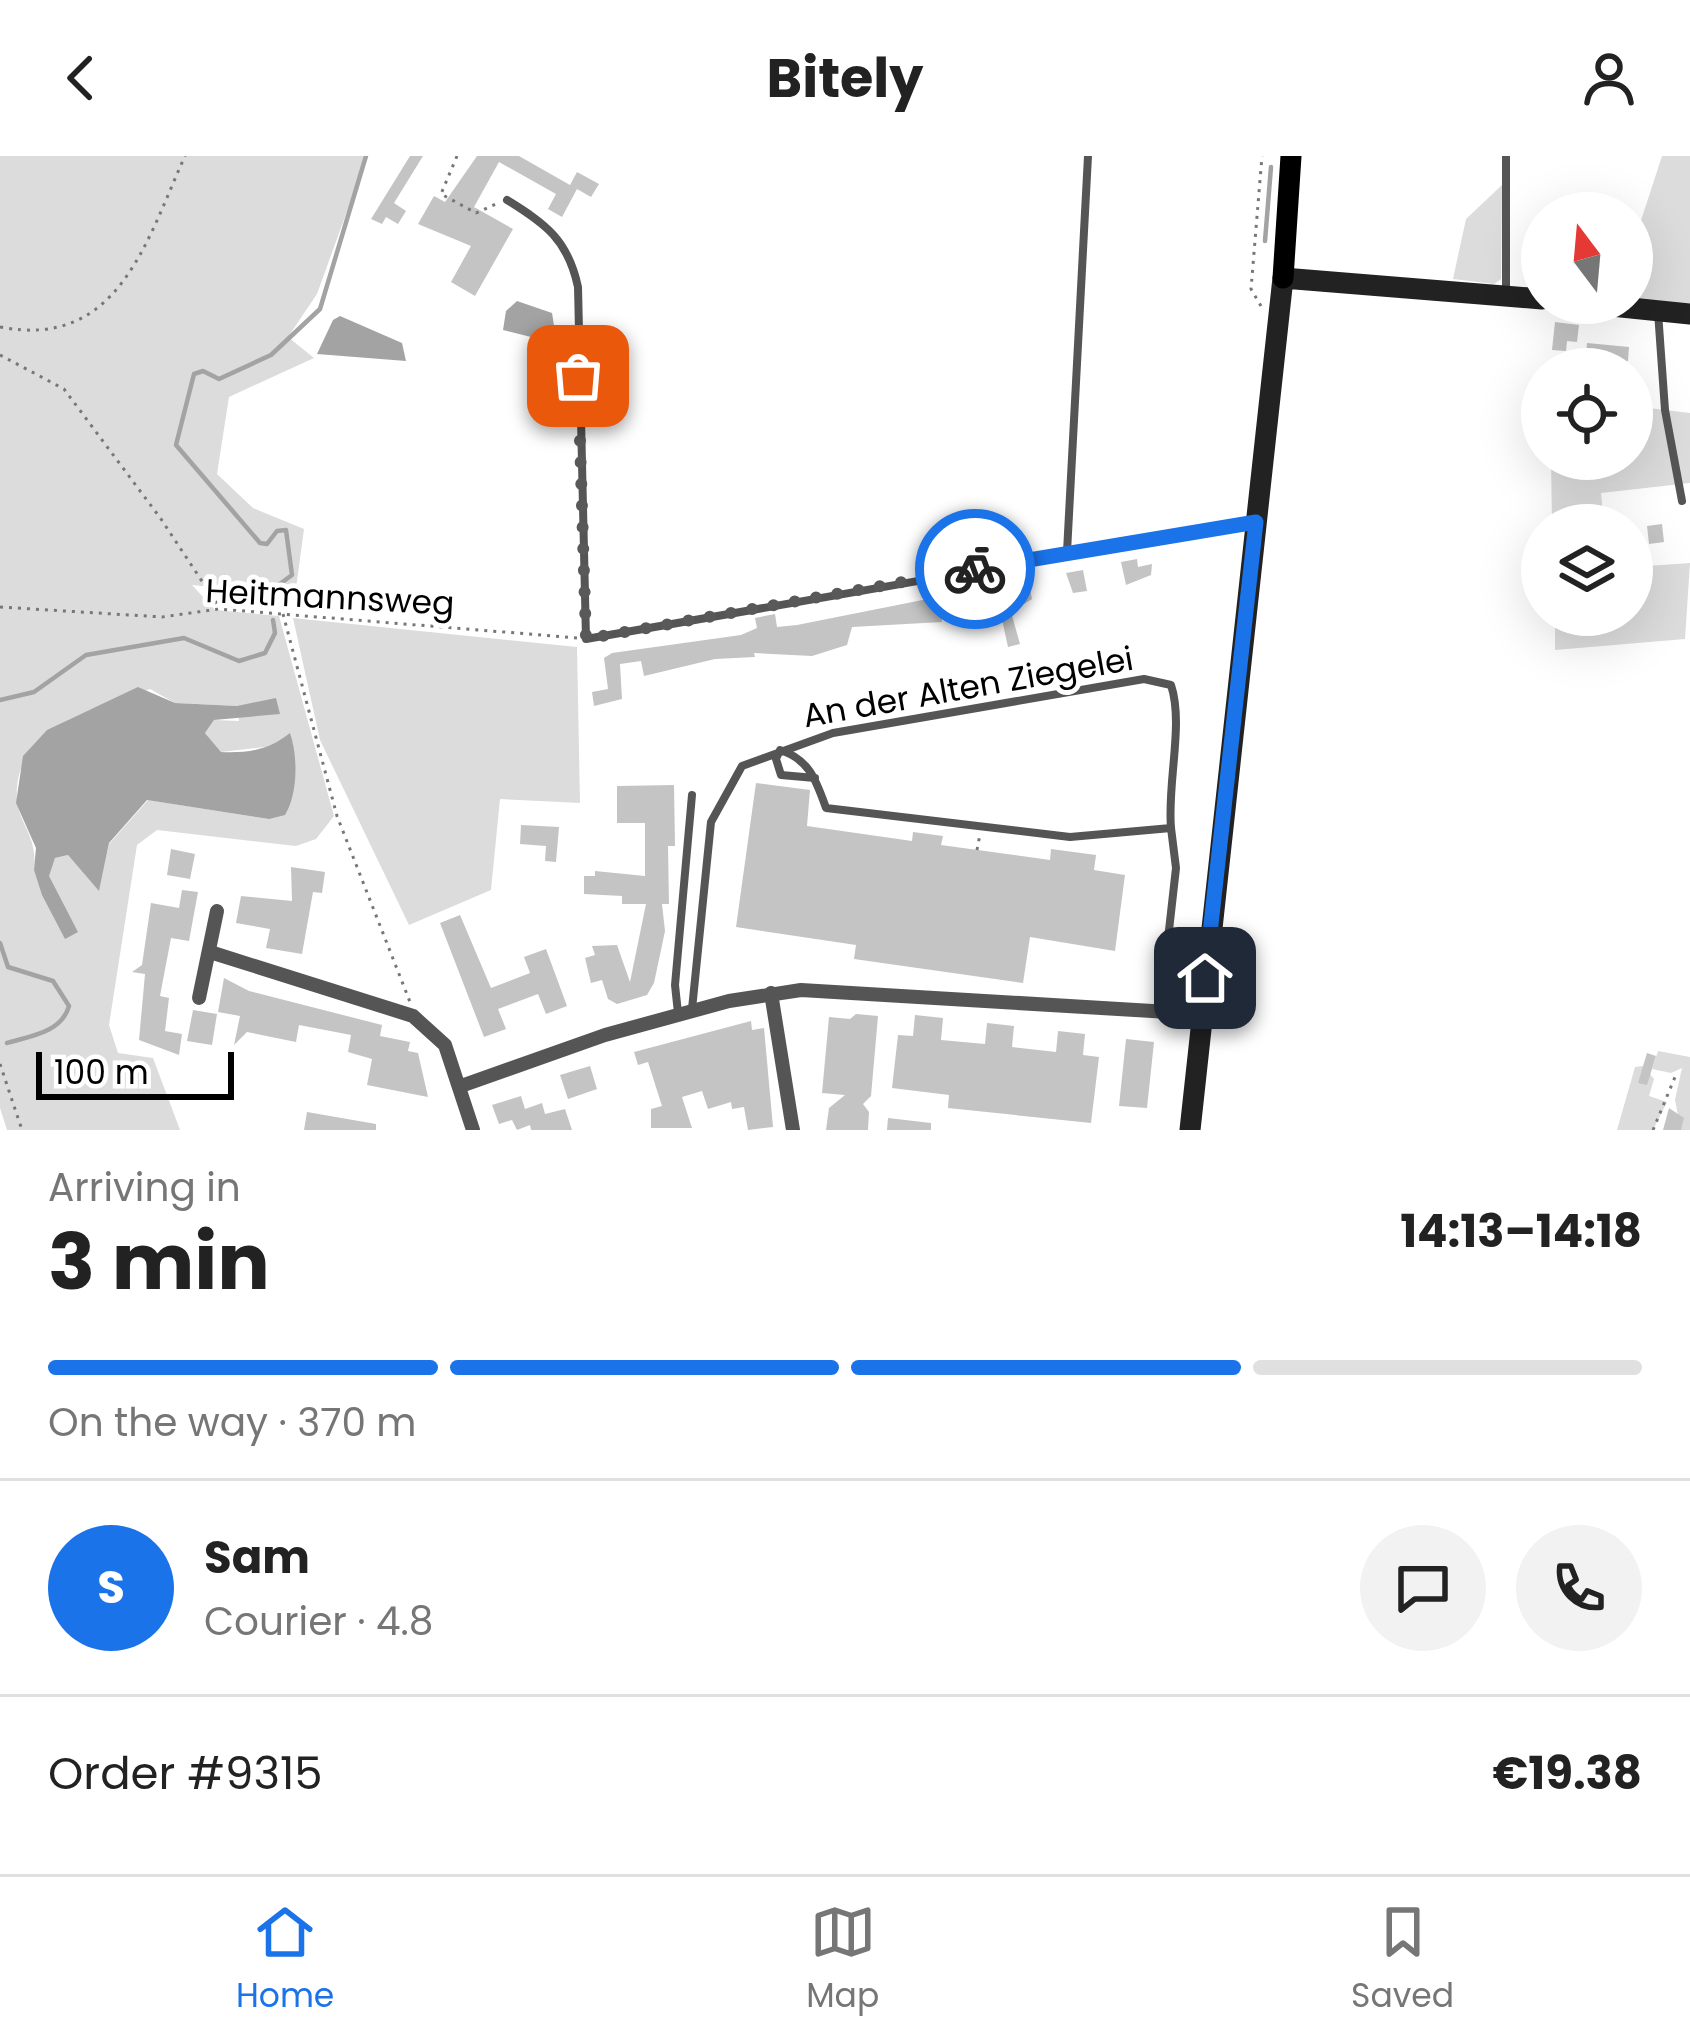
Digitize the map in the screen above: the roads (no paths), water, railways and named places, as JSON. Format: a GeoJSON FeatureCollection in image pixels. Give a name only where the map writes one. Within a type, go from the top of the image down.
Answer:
{"type":"FeatureCollection","features":[{"type":"Feature","properties":{"kind":"main road"},"geometry":{"type":"LineString","coordinates":[[1190,1130],[1292,156]]}},
{"type":"Feature","properties":{"kind":"main road"},"geometry":{"type":"LineString","coordinates":[[1282,278],[1521,297]]}},
{"type":"Feature","properties":{"kind":"main road"},"geometry":{"type":"LineString","coordinates":[[1653,310],[1690,314]]}},
{"type":"Feature","properties":{"kind":"street"},"geometry":{"type":"LineString","coordinates":[[199,998],[217,911]]}},
{"type":"Feature","properties":{"kind":"street"},"geometry":{"type":"LineString","coordinates":[[210,952],[413,1016],[446,1045],[473,1130]]}},
{"type":"Feature","properties":{"kind":"street"},"geometry":{"type":"LineString","coordinates":[[461,1086],[572,1045],[771,993],[858,989],[1202,1014]]}},
{"type":"Feature","properties":{"kind":"street"},"geometry":{"type":"LineString","coordinates":[[771,993],[793,1130]]}},
{"type":"Feature","properties":{"kind":"lane"},"geometry":{"type":"LineString","coordinates":[[1067,552],[1088,156]]}},
{"type":"Feature","properties":{"kind":"lane"},"geometry":{"type":"LineString","coordinates":[[1506,156],[1507,296]]}},
{"type":"Feature","properties":{"kind":"lane"},"geometry":{"type":"LineString","coordinates":[[507,200],[551,228],[571,255],[578,287],[586,639],[1256,522]]}},
{"type":"Feature","properties":{"kind":"lane"},"geometry":{"type":"LineString","coordinates":[[1658,310],[1665,410],[1682,501]]}},
{"type":"Feature","properties":{"kind":"lane","name":"An der Alten Ziegelei"},"geometry":{"type":"LineString","coordinates":[[685,1013],[711,822],[742,766],[780,750],[833,734],[1144,679],[1171,685],[1177,703],[1167,785],[1171,828],[1070,837],[826,808],[815,778],[799,756],[780,750]]}},
{"type":"Feature","properties":{"kind":"lane"},"geometry":{"type":"LineString","coordinates":[[780,750],[776,759],[781,775],[815,778]]}},
{"type":"Feature","properties":{"kind":"lane"},"geometry":{"type":"LineString","coordinates":[[685,1013],[675,986],[692,795]]}},
{"type":"Feature","properties":{"kind":"lane"},"geometry":{"type":"LineString","coordinates":[[1159,1013],[1176,868],[1171,828]]}},
{"type":"Feature","properties":{"kind":"waterway"},"geometry":{"type":"LineString","coordinates":[[274,607],[273,589],[292,575],[286,530],[277,531],[267,544],[260,543],[176,445],[194,374],[203,371],[219,379],[271,355],[320,309],[366,156]]}},
{"type":"Feature","properties":{"kind":"waterway"},"geometry":{"type":"LineString","coordinates":[[1265,241],[1271,167]]}},
{"type":"Feature","properties":{"kind":"waterway"},"geometry":{"type":"LineString","coordinates":[[0,700],[34,692],[86,655],[184,638],[239,661],[265,653],[275,633],[273,620]]}},
{"type":"Feature","properties":{"kind":"waterway"},"geometry":{"type":"LineString","coordinates":[[0,943],[8,967],[53,981],[69,1006],[53,1027],[7,1043]]}}]}
